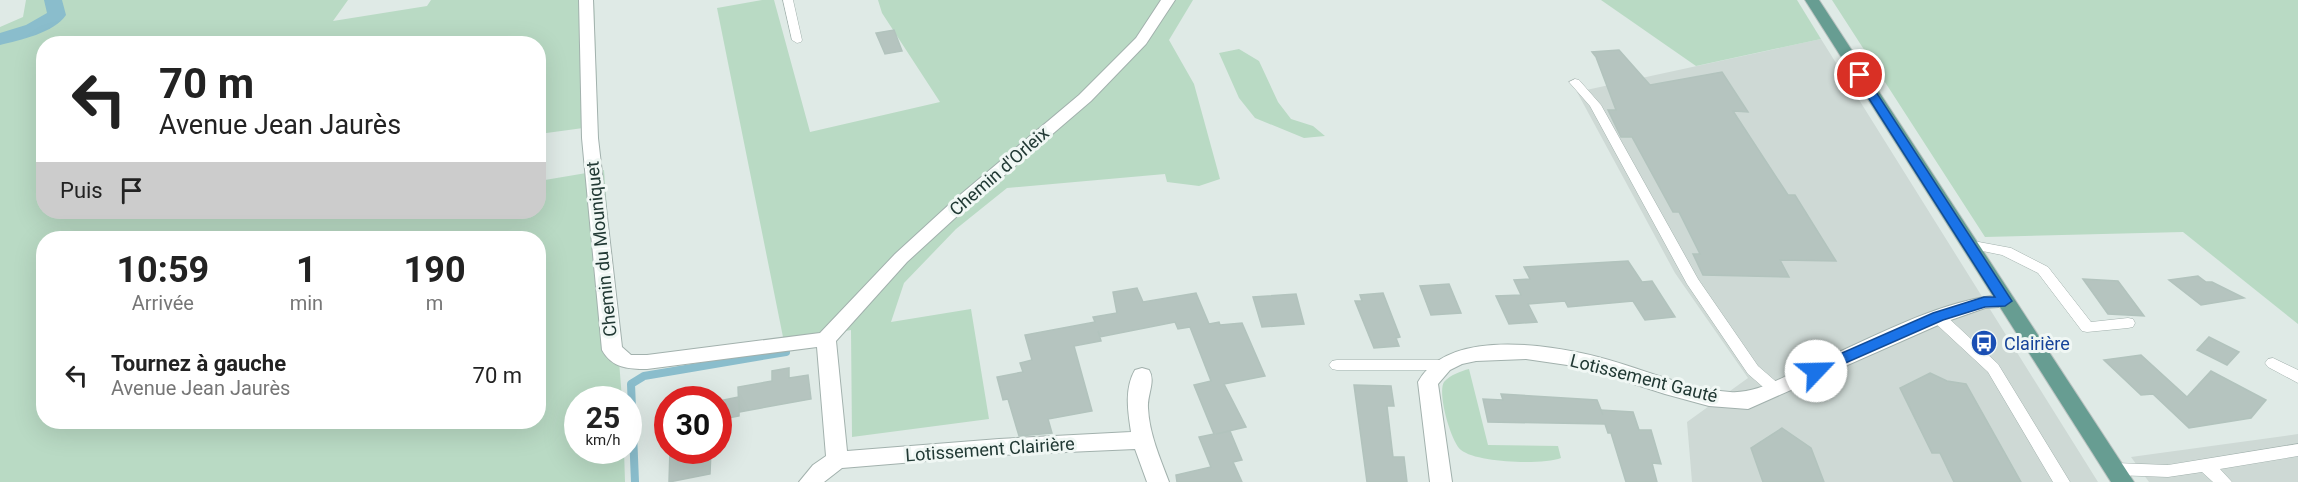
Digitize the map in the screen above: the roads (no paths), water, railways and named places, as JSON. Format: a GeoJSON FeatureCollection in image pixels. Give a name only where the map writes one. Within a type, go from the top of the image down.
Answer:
{"type":"FeatureCollection","features":[{"type":"Feature","properties":{"kind":"main road"},"geometry":{"type":"LineString","coordinates":[[1812,0],[2119,476]]}},
{"type":"Feature","properties":{"kind":"street","name":"Chemin du Mouniquet"},"geometry":{"type":"LineString","coordinates":[[586,0],[590,138],[612,350],[627,362],[647,362],[826,339]]}},
{"type":"Feature","properties":{"kind":"street","name":"Chemin d'Orleix"},"geometry":{"type":"LineString","coordinates":[[826,339],[901,258],[960,204],[1085,98],[1142,41],[1168,0]]}},
{"type":"Feature","properties":{"kind":"street","name":"Lotissement Gauté"},"geometry":{"type":"LineString","coordinates":[[1443,365],[1457,358],[1476,354],[1526,352],[1582,360],[1665,387],[1709,398],[1748,401],[1938,317],[1984,302],[2005,301]]}},
{"type":"Feature","properties":{"kind":"street"},"geometry":{"type":"LineString","coordinates":[[810,482],[837,460],[826,339]]}},
{"type":"Feature","properties":{"kind":"street"},"geometry":{"type":"LineString","coordinates":[[1441,482],[1428,382],[1443,365]]}},
{"type":"Feature","properties":{"kind":"street"},"geometry":{"type":"LineString","coordinates":[[1142,375],[1137,406],[1143,440],[1158,482]]}},
{"type":"Feature","properties":{"kind":"street","name":"Lotissement Clairière"},"geometry":{"type":"LineString","coordinates":[[837,460],[999,447],[1143,440]]}},
{"type":"Feature","properties":{"kind":"lane"},"geometry":{"type":"LineString","coordinates":[[788,0],[797,40]]}},
{"type":"Feature","properties":{"kind":"lane"},"geometry":{"type":"LineString","coordinates":[[1575,82],[1595,105],[1692,281],[1753,370],[1775,388]]}},
{"type":"Feature","properties":{"kind":"lane"},"geometry":{"type":"LineString","coordinates":[[1968,244],[2006,251],[2043,270],[2087,327],[2128,323]]}},
{"type":"Feature","properties":{"kind":"lane"},"geometry":{"type":"LineString","coordinates":[[1938,317],[1994,368],[2062,482]]}},
{"type":"Feature","properties":{"kind":"lane"},"geometry":{"type":"LineString","coordinates":[[2273,363],[2298,377]]}},
{"type":"Feature","properties":{"kind":"lane","name":"Lotissement Gauté"},"geometry":{"type":"LineString","coordinates":[[1336,366],[1443,365]]}},
{"type":"Feature","properties":{"kind":"lane"},"geometry":{"type":"LineString","coordinates":[[2119,476],[2168,471],[2298,450]]}},
{"type":"Feature","properties":{"kind":"lane"},"geometry":{"type":"LineString","coordinates":[[2205,465],[2224,482]]}},
{"type":"Feature","properties":{"kind":"waterway"},"geometry":{"type":"LineString","coordinates":[[0,39],[33,29],[57,15],[53,0]]}},
{"type":"Feature","properties":{"kind":"waterway"},"geometry":{"type":"LineString","coordinates":[[635,482],[631,384],[644,376],[786,352]]}},
{"type":"Feature","properties":{"kind":"place","name":"Clairière"},"geometry":{"type":"Point","coordinates":[1984,343]}}]}
